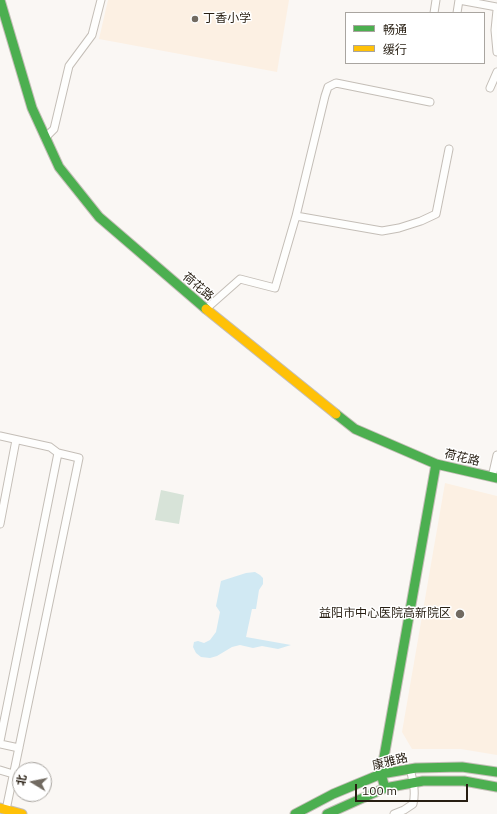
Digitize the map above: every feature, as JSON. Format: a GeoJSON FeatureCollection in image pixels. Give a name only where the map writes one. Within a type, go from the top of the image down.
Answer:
{"type":"FeatureCollection","features":[{"type":"Feature","properties":{"kind":"street","name":"荷花路"},"geometry":{"type":"LineString","coordinates":[[0,0],[32,108],[45,138],[59,167],[99,218],[206,309],[356,429],[436,464],[495,478]]}},
{"type":"Feature","properties":{"kind":"street"},"geometry":{"type":"LineString","coordinates":[[45,138],[54,129],[70,66],[92,35],[101,0]]}},
{"type":"Feature","properties":{"kind":"street"},"geometry":{"type":"LineString","coordinates":[[434,12],[436,0]]}},
{"type":"Feature","properties":{"kind":"street"},"geometry":{"type":"LineString","coordinates":[[457,12],[459,0],[497,7]]}},
{"type":"Feature","properties":{"kind":"street"},"geometry":{"type":"LineString","coordinates":[[497,10],[494,30],[497,52]]}},
{"type":"Feature","properties":{"kind":"street"},"geometry":{"type":"LineString","coordinates":[[490,88],[497,72]]}},
{"type":"Feature","properties":{"kind":"street"},"geometry":{"type":"LineString","coordinates":[[206,309],[240,279],[275,288],[296,216],[328,88],[336,83],[430,102]]}},
{"type":"Feature","properties":{"kind":"street"},"geometry":{"type":"LineString","coordinates":[[296,216],[382,231],[399,228],[421,221],[436,214],[449,149]]}},
{"type":"Feature","properties":{"kind":"street"},"geometry":{"type":"LineString","coordinates":[[0,436],[50,447],[58,454],[79,458],[16,762]]}},
{"type":"Feature","properties":{"kind":"street"},"geometry":{"type":"LineString","coordinates":[[0,524],[16,440]]}},
{"type":"Feature","properties":{"kind":"street"},"geometry":{"type":"LineString","coordinates":[[19,748],[0,742],[58,454]]}},
{"type":"Feature","properties":{"kind":"street"},"geometry":{"type":"LineString","coordinates":[[495,478],[497,455]]}},
{"type":"Feature","properties":{"kind":"street"},"geometry":{"type":"LineString","coordinates":[[385,788],[381,774],[436,464]]}},
{"type":"Feature","properties":{"kind":"street","name":"康雅路"},"geometry":{"type":"LineString","coordinates":[[295,814],[333,794],[381,774],[416,768],[462,767],[497,772]]}},
{"type":"Feature","properties":{"kind":"street"},"geometry":{"type":"LineString","coordinates":[[394,814],[413,804],[415,797],[414,782],[410,769]]}},
{"type":"Feature","properties":{"kind":"street"},"geometry":{"type":"LineString","coordinates":[[0,770],[12,774]]}},
{"type":"Feature","properties":{"kind":"street"},"geometry":{"type":"LineString","coordinates":[[12,778],[3,809],[22,814]]}},
{"type":"Feature","properties":{"kind":"street","name":"康雅路"},"geometry":{"type":"LineString","coordinates":[[326,814],[385,788],[414,782],[464,781],[497,787]]}},
{"type":"Feature","properties":{"kind":"shaded area","name":"丁香小学"},"geometry":{"type":"Polygon","coordinates":[[[108,0],[289,0],[277,72],[99,39],[108,0]]]}},
{"type":"Feature","properties":{"kind":"shaded area","name":"益阳市中心医院高新院区"},"geometry":{"type":"Polygon","coordinates":[[[445,483],[497,496],[497,755],[461,749],[412,749],[402,732],[445,483]]]}},
{"type":"Feature","properties":{"kind":"shaded area"},"geometry":{"type":"Polygon","coordinates":[[[161,490],[184,495],[179,524],[155,520],[161,490]]]}},
{"type":"Feature","properties":{"kind":"water"},"geometry":{"type":"Polygon","coordinates":[[[255,572],[263,578],[263,584],[259,590],[256,609],[252,609],[246,637],[291,645],[278,649],[262,646],[253,648],[240,645],[232,647],[217,656],[210,658],[201,657],[196,653],[193,647],[194,642],[198,641],[204,643],[210,640],[216,632],[220,612],[216,606],[221,581],[246,573],[255,572]]]}},
{"type":"Feature","properties":{"kind":"traffic: fast"},"geometry":{"type":"LineString","coordinates":[[0,0],[32,108],[59,167],[99,217],[206,309]]}},
{"type":"Feature","properties":{"kind":"traffic: fast"},"geometry":{"type":"LineString","coordinates":[[336,414],[355,429],[436,464],[497,478]]}},
{"type":"Feature","properties":{"kind":"traffic: fast"},"geometry":{"type":"LineString","coordinates":[[385,788],[381,774],[436,464]]}},
{"type":"Feature","properties":{"kind":"traffic: fast"},"geometry":{"type":"LineString","coordinates":[[295,814],[333,794],[381,774],[416,768],[462,767],[497,772]]}},
{"type":"Feature","properties":{"kind":"traffic: fast"},"geometry":{"type":"LineString","coordinates":[[327,814],[385,788],[423,781],[464,781],[497,787]]}},
{"type":"Feature","properties":{"kind":"traffic: slow"},"geometry":{"type":"LineString","coordinates":[[206,309],[336,414]]}},
{"type":"Feature","properties":{"kind":"traffic: slow"},"geometry":{"type":"LineString","coordinates":[[0,808],[22,814]]}},
{"type":"Feature","properties":{"kind":"place","name":"丁香小学"},"geometry":{"type":"Point","coordinates":[195,19]}},
{"type":"Feature","properties":{"kind":"place","name":"益阳市中心医院高新院区"},"geometry":{"type":"Point","coordinates":[460,614]}}]}
